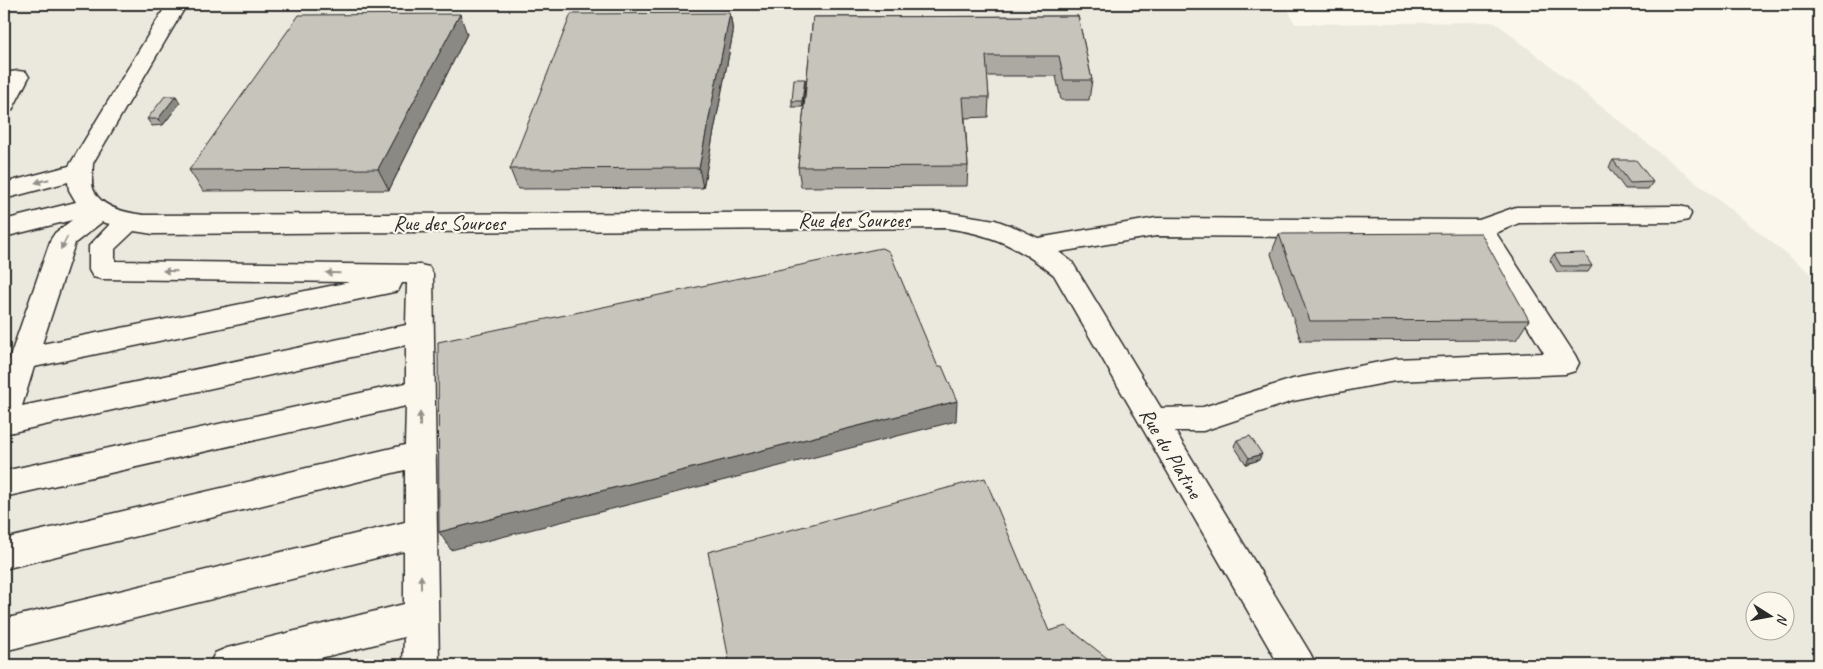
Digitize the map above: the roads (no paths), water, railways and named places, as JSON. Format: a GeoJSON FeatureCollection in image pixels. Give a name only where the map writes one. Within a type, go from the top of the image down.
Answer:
{"type":"FeatureCollection","features":[{"type":"Feature","properties":{"kind":"street"},"geometry":{"type":"LineString","coordinates":[[97,208],[84,195],[80,180],[81,163],[177,4]]}},
{"type":"Feature","properties":{"kind":"street"},"geometry":{"type":"LineString","coordinates":[[4,79],[18,77],[4,105]]}},
{"type":"Feature","properties":{"kind":"street"},"geometry":{"type":"LineString","coordinates":[[4,191],[81,171]]}},
{"type":"Feature","properties":{"kind":"street"},"geometry":{"type":"LineString","coordinates":[[4,228],[97,208]]}},
{"type":"Feature","properties":{"kind":"street"},"geometry":{"type":"LineString","coordinates":[[4,415],[64,239],[97,208]]}},
{"type":"Feature","properties":{"kind":"street","name":"Rue des Sources"},"geometry":{"type":"LineString","coordinates":[[97,208],[128,222],[173,225],[945,220],[979,224],[1005,231],[1037,247]]}},
{"type":"Feature","properties":{"kind":"street"},"geometry":{"type":"LineString","coordinates":[[1037,247],[1156,228],[1481,230],[1516,215],[1679,214]]}},
{"type":"Feature","properties":{"kind":"street"},"geometry":{"type":"LineString","coordinates":[[128,222],[102,246],[102,270],[420,274],[421,665]]}},
{"type":"Feature","properties":{"kind":"street"},"geometry":{"type":"LineString","coordinates":[[1150,420],[1203,419],[1293,390],[1396,370],[1565,363],[1481,230]]}},
{"type":"Feature","properties":{"kind":"street","name":"Rue du Platine"},"geometry":{"type":"LineString","coordinates":[[1037,247],[1063,269],[1150,420],[1298,665]]}},
{"type":"Feature","properties":{"kind":"street"},"geometry":{"type":"LineString","coordinates":[[23,360],[420,278]]}},
{"type":"Feature","properties":{"kind":"street"},"geometry":{"type":"LineString","coordinates":[[4,422],[420,332]]}},
{"type":"Feature","properties":{"kind":"street"},"geometry":{"type":"LineString","coordinates":[[4,484],[420,391]]}},
{"type":"Feature","properties":{"kind":"street"},"geometry":{"type":"LineString","coordinates":[[4,554],[420,454]]}},
{"type":"Feature","properties":{"kind":"street"},"geometry":{"type":"LineString","coordinates":[[4,635],[420,533]]}},
{"type":"Feature","properties":{"kind":"street"},"geometry":{"type":"LineString","coordinates":[[227,665],[421,616]]}}]}
